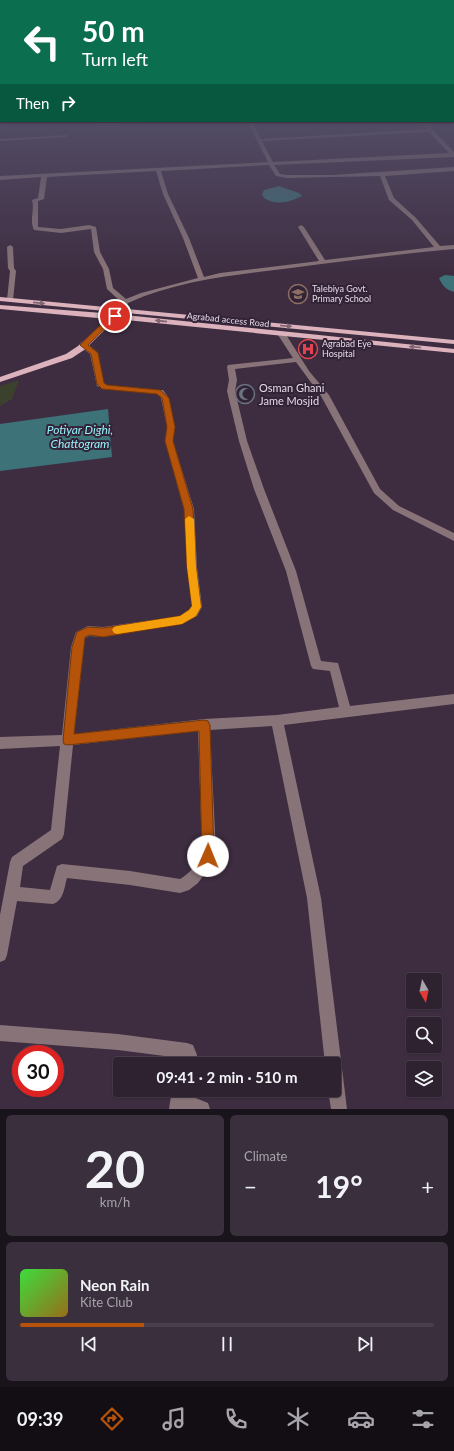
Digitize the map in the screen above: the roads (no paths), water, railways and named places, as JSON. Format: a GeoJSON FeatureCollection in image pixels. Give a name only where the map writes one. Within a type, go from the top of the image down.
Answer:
{"type":"FeatureCollection","features":[{"type":"Feature","properties":{"kind":"main road","name":"Agrabad access Road"},"geometry":{"type":"LineString","coordinates":[[0,299],[123,306],[454,342]]}},
{"type":"Feature","properties":{"kind":"main road","name":"Agrabad access Road"},"geometry":{"type":"LineString","coordinates":[[0,307],[115,316],[282,335],[454,351]]}},
{"type":"Feature","properties":{"kind":"main road"},"geometry":{"type":"LineString","coordinates":[[0,380],[63,358],[84,345],[115,316]]}},
{"type":"Feature","properties":{"kind":"street"},"geometry":{"type":"LineString","coordinates":[[0,178],[113,172]]}},
{"type":"Feature","properties":{"kind":"street"},"geometry":{"type":"LineString","coordinates":[[159,172],[163,188],[201,278]]}},
{"type":"Feature","properties":{"kind":"street"},"geometry":{"type":"LineString","coordinates":[[276,172],[277,174],[284,177],[315,177],[414,172]]}},
{"type":"Feature","properties":{"kind":"street"},"geometry":{"type":"LineString","coordinates":[[382,174],[391,199],[414,219],[438,248]]}},
{"type":"Feature","properties":{"kind":"street"},"geometry":{"type":"LineString","coordinates":[[44,176],[41,199],[35,200],[37,205],[34,222],[36,229],[61,231],[89,227],[94,228],[97,252],[106,270],[110,289],[123,306],[143,294],[201,278],[238,272],[454,247]]}},
{"type":"Feature","properties":{"kind":"street"},"geometry":{"type":"LineString","coordinates":[[301,227],[323,262]]}},
{"type":"Feature","properties":{"kind":"street"},"geometry":{"type":"LineString","coordinates":[[10,248],[10,268],[13,272],[10,300]]}},
{"type":"Feature","properties":{"kind":"street"},"geometry":{"type":"LineString","coordinates":[[282,335],[298,360],[325,395],[352,447],[378,491],[396,508],[453,539]]}},
{"type":"Feature","properties":{"kind":"street"},"geometry":{"type":"LineString","coordinates":[[0,955],[17,862],[57,834],[77,647],[80,635],[88,631],[103,632],[182,620],[193,613],[196,607],[189,509],[169,441],[171,427],[165,398],[160,392],[105,387],[100,384],[94,353],[84,345]]}},
{"type":"Feature","properties":{"kind":"street"},"geometry":{"type":"LineString","coordinates":[[298,360],[231,367],[234,380],[231,391],[243,441],[291,571],[317,666],[334,666],[346,712]]}},
{"type":"Feature","properties":{"kind":"street"},"geometry":{"type":"LineString","coordinates":[[0,743],[68,740],[204,725],[277,720],[454,699]]}},
{"type":"Feature","properties":{"kind":"street"},"geometry":{"type":"LineString","coordinates":[[277,720],[314,898],[339,1109]]}},
{"type":"Feature","properties":{"kind":"street"},"geometry":{"type":"LineString","coordinates":[[11,893],[53,896],[56,893],[62,871],[130,878],[180,886],[187,885],[207,860],[209,852],[204,725]]}},
{"type":"Feature","properties":{"kind":"street"},"geometry":{"type":"LineString","coordinates":[[0,1033],[118,1042],[187,1051],[189,1057]]}},
{"type":"Feature","properties":{"kind":"street"},"geometry":{"type":"LineString","coordinates":[[178,1099],[202,1109]]}},
{"type":"Feature","properties":{"kind":"water"},"geometry":{"type":"Polygon","coordinates":[[[279,186],[299,193],[302,196],[283,202],[273,202],[264,198],[262,194],[264,190],[279,186]]]}},
{"type":"Feature","properties":{"kind":"water"},"geometry":{"type":"Polygon","coordinates":[[[445,275],[454,276],[454,292],[447,289],[440,281],[439,278],[445,275]]]}},
{"type":"Feature","properties":{"kind":"water","name":"Potiyar Dighi, Chattogram"},"geometry":{"type":"Polygon","coordinates":[[[108,409],[112,457],[0,471],[0,424],[108,409]]]}},
{"type":"Feature","properties":{"kind":"place","name":"Talebiya Govt. Primary School"},"geometry":{"type":"Point","coordinates":[298,294]}},
{"type":"Feature","properties":{"kind":"place","name":"Agrabad Eye Hospital"},"geometry":{"type":"Point","coordinates":[308,349]}},
{"type":"Feature","properties":{"kind":"place","name":"Osman Ghani Jame Mosjid"},"geometry":{"type":"Point","coordinates":[245,394]}}]}
